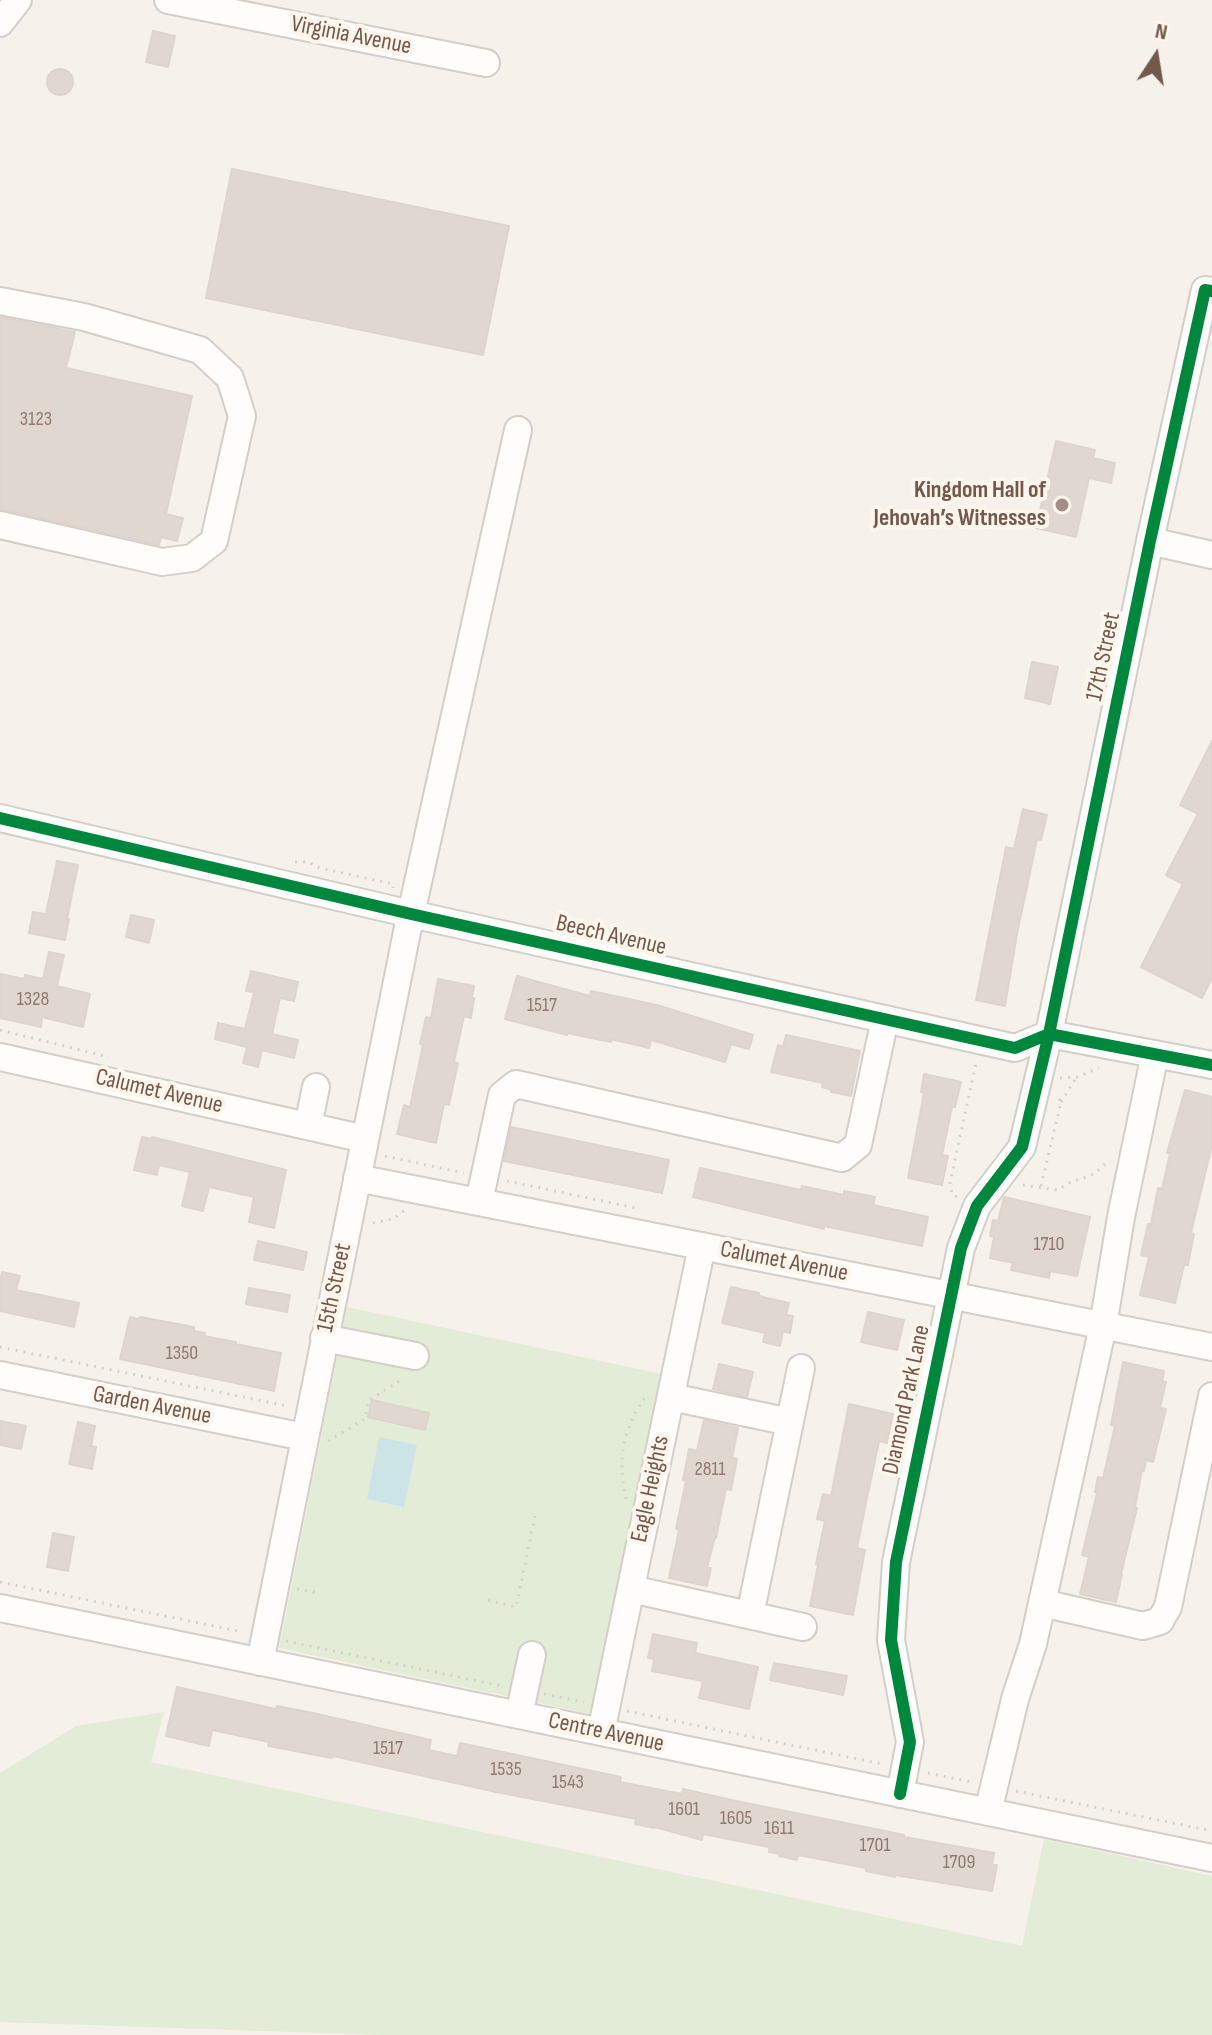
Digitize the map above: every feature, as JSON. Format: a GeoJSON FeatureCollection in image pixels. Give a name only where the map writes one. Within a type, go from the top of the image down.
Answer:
{"type":"FeatureCollection","features":[{"type":"Feature","properties":{"kind":"street"},"geometry":{"type":"LineString","coordinates":[[0,23],[18,0]]}},
{"type":"Feature","properties":{"kind":"street","name":"Virginia Avenue"},"geometry":{"type":"LineString","coordinates":[[168,0],[486,63]]}},
{"type":"Feature","properties":{"kind":"street","name":"17th Street"},"geometry":{"type":"LineString","coordinates":[[1049,1034],[1150,541],[1208,290]]}},
{"type":"Feature","properties":{"kind":"street"},"geometry":{"type":"LineString","coordinates":[[0,301],[84,317],[200,350],[230,378],[242,416],[214,541],[192,558],[162,562],[0,525]]}},
{"type":"Feature","properties":{"kind":"street","name":"15th Street"},"geometry":{"type":"LineString","coordinates":[[270,1647],[304,1437],[324,1338],[411,914],[518,430]]}},
{"type":"Feature","properties":{"kind":"street"},"geometry":{"type":"LineString","coordinates":[[1150,541],[1212,555]]}},
{"type":"Feature","properties":{"kind":"street","name":"Beech Avenue"},"geometry":{"type":"LineString","coordinates":[[0,818],[411,914],[1015,1048],[1049,1034]]}},
{"type":"Feature","properties":{"kind":"street"},"geometry":{"type":"LineString","coordinates":[[479,1202],[502,1095],[516,1084],[842,1158],[858,1145],[885,1019]]}},
{"type":"Feature","properties":{"kind":"street"},"geometry":{"type":"LineString","coordinates":[[1049,1034],[1212,1065]]}},
{"type":"Feature","properties":{"kind":"street","name":"Diamond Park Lane"},"geometry":{"type":"LineString","coordinates":[[900,1794],[910,1742],[891,1640],[896,1562],[961,1248],[977,1206],[1022,1147],[1049,1034]]}},
{"type":"Feature","properties":{"kind":"street"},"geometry":{"type":"LineString","coordinates":[[988,1812],[1002,1745],[1033,1644],[1103,1326],[1121,1217],[1155,1054]]}},
{"type":"Feature","properties":{"kind":"street","name":"Calumet Avenue"},"geometry":{"type":"LineString","coordinates":[[0,1057],[365,1139]]}},
{"type":"Feature","properties":{"kind":"street"},"geometry":{"type":"LineString","coordinates":[[308,1126],[316,1087]]}},
{"type":"Feature","properties":{"kind":"street","name":"Calumet Avenue"},"geometry":{"type":"LineString","coordinates":[[357,1178],[1212,1347]]}},
{"type":"Feature","properties":{"kind":"street","name":"Eagle Heights"},"geometry":{"type":"LineString","coordinates":[[601,1732],[702,1246]]}},
{"type":"Feature","properties":{"kind":"street"},"geometry":{"type":"LineString","coordinates":[[324,1338],[413,1365]]}},
{"type":"Feature","properties":{"kind":"street"},"geometry":{"type":"LineString","coordinates":[[750,1615],[801,1368]]}},
{"type":"Feature","properties":{"kind":"street","name":"Garden Avenue"},"geometry":{"type":"LineString","coordinates":[[0,1375],[304,1437]]}},
{"type":"Feature","properties":{"kind":"street"},"geometry":{"type":"LineString","coordinates":[[1042,1603],[1143,1626],[1160,1621],[1168,1607],[1212,1396]]}},
{"type":"Feature","properties":{"kind":"street"},"geometry":{"type":"LineString","coordinates":[[671,1397],[790,1422]]}},
{"type":"Feature","properties":{"kind":"street"},"geometry":{"type":"LineString","coordinates":[[631,1589],[803,1627]]}},
{"type":"Feature","properties":{"kind":"street","name":"Centre Avenue"},"geometry":{"type":"LineString","coordinates":[[0,1608],[270,1647],[519,1715],[1212,1858]]}},
{"type":"Feature","properties":{"kind":"street"},"geometry":{"type":"LineString","coordinates":[[519,1715],[532,1655]]}},
{"type":"Feature","properties":{"kind":"path"},"geometry":{"type":"LineString","coordinates":[[958,1198],[952,1194],[950,1183],[976,1063]]}},
{"type":"Feature","properties":{"kind":"path"},"geometry":{"type":"LineString","coordinates":[[1077,1077],[1061,1102],[1041,1187],[1058,1190],[1094,1174],[1116,1155]]}},
{"type":"Feature","properties":{"kind":"path"},"geometry":{"type":"LineString","coordinates":[[1055,1091],[1061,1102]]}},
{"type":"Feature","properties":{"kind":"path"},"geometry":{"type":"LineString","coordinates":[[1094,1174],[1103,1176]]}},
{"type":"Feature","properties":{"kind":"path"},"geometry":{"type":"LineString","coordinates":[[0,1347],[287,1406]]}},
{"type":"Feature","properties":{"kind":"path"},"geometry":{"type":"LineString","coordinates":[[304,1437],[327,1441],[365,1419],[369,1400],[413,1365]]}},
{"type":"Feature","properties":{"kind":"path"},"geometry":{"type":"LineString","coordinates":[[488,1600],[516,1607],[535,1516]]}},
{"type":"Feature","properties":{"kind":"path"},"geometry":{"type":"LineString","coordinates":[[0,1582],[270,1647]]}},
{"type":"Feature","properties":{"kind":"path"},"geometry":{"type":"LineString","coordinates":[[297,1589],[319,1593]]}},
{"type":"Feature","properties":{"kind":"path"},"geometry":{"type":"LineString","coordinates":[[1008,1790],[1212,1831]]}},
{"type":"Feature","properties":{"kind":"green space"},"geometry":{"type":"Polygon","coordinates":[[[347,1307],[666,1375],[596,1715],[279,1648],[347,1307]]]}},
{"type":"Feature","properties":{"kind":"green space"},"geometry":{"type":"Polygon","coordinates":[[[164,1712],[151,1762],[1022,1946],[1044,1839],[1212,1876],[1212,2035],[380,2035],[0,2022],[0,1773],[76,1726],[164,1712]]]}},
{"type":"Feature","properties":{"kind":"water"},"geometry":{"type":"Polygon","coordinates":[[[379,1437],[417,1445],[404,1507],[367,1499],[379,1437]]]}},
{"type":"Feature","properties":{"kind":"building"},"geometry":{"type":"Polygon","coordinates":[[[153,31],[175,36],[168,67],[146,62],[153,31]]]}},
{"type":"Feature","properties":{"kind":"building"},"geometry":{"type":"Polygon","coordinates":[[[60,69],[69,73],[73,82],[69,91],[60,95],[51,91],[47,82],[51,73],[60,69]]]}},
{"type":"Feature","properties":{"kind":"building"},"geometry":{"type":"Polygon","coordinates":[[[232,169],[509,226],[483,355],[206,298],[232,169]]]}},
{"type":"Feature","properties":{"kind":"building"},"geometry":{"type":"Polygon","coordinates":[[[0,317],[75,332],[66,368],[192,396],[166,514],[183,518],[177,541],[161,537],[159,545],[0,509],[0,317]]]}},
{"type":"Feature","properties":{"kind":"building","name":"Kingdom Hall of Jehovah’s Witnesses"},"geometry":{"type":"Polygon","coordinates":[[[1056,441],[1095,450],[1093,458],[1115,463],[1111,483],[1089,478],[1076,537],[1036,528],[1056,441]]]}},
{"type":"Feature","properties":{"kind":"building"},"geometry":{"type":"Polygon","coordinates":[[[1032,662],[1058,667],[1050,704],[1025,698],[1032,662]]]}},
{"type":"Feature","properties":{"kind":"building"},"geometry":{"type":"Polygon","coordinates":[[[1212,741],[1212,978],[1202,998],[1141,967],[1183,884],[1166,875],[1198,814],[1180,805],[1212,741]]]}},
{"type":"Feature","properties":{"kind":"building"},"geometry":{"type":"Polygon","coordinates":[[[1023,809],[1047,815],[1041,840],[1037,839],[1005,1006],[976,1000],[1006,847],[1014,849],[1023,809]]]}},
{"type":"Feature","properties":{"kind":"building"},"geometry":{"type":"Polygon","coordinates":[[[57,861],[78,865],[65,940],[29,933],[33,912],[46,914],[57,861]]]}},
{"type":"Feature","properties":{"kind":"building"},"geometry":{"type":"Polygon","coordinates":[[[131,915],[154,920],[149,943],[126,937],[131,915]]]}},
{"type":"Feature","properties":{"kind":"building"},"geometry":{"type":"Polygon","coordinates":[[[49,952],[64,955],[57,986],[90,994],[83,1027],[42,1017],[41,1027],[0,1018],[0,974],[43,979],[49,952]]]}},
{"type":"Feature","properties":{"kind":"building"},"geometry":{"type":"Polygon","coordinates":[[[251,971],[298,982],[294,1001],[280,998],[272,1034],[298,1040],[294,1058],[262,1050],[258,1067],[243,1063],[247,1047],[215,1039],[218,1023],[245,1029],[254,992],[246,991],[251,971]]]}},
{"type":"Feature","properties":{"kind":"building"},"geometry":{"type":"Polygon","coordinates":[[[517,976],[590,996],[591,991],[657,1005],[753,1035],[749,1049],[731,1044],[725,1062],[651,1040],[649,1048],[611,1039],[611,1042],[567,1035],[505,1019],[517,976]]]}},
{"type":"Feature","properties":{"kind":"building"},"geometry":{"type":"Polygon","coordinates":[[[438,979],[474,986],[474,998],[471,1018],[464,1016],[449,1105],[444,1104],[436,1143],[397,1134],[404,1105],[410,1107],[423,1045],[420,1044],[426,1017],[431,1018],[438,979]]]}},
{"type":"Feature","properties":{"kind":"building"},"geometry":{"type":"Polygon","coordinates":[[[786,1035],[860,1051],[851,1096],[831,1092],[822,1087],[823,1083],[771,1072],[778,1045],[783,1047],[786,1035]]]}},
{"type":"Feature","properties":{"kind":"building"},"geometry":{"type":"Polygon","coordinates":[[[924,1074],[961,1082],[955,1107],[952,1107],[942,1155],[948,1156],[942,1185],[908,1178],[924,1093],[921,1092],[924,1074]]]}},
{"type":"Feature","properties":{"kind":"building"},"geometry":{"type":"Polygon","coordinates":[[[1185,1090],[1212,1097],[1212,1145],[1191,1233],[1194,1234],[1188,1265],[1184,1265],[1175,1303],[1140,1295],[1149,1257],[1141,1255],[1158,1188],[1162,1189],[1170,1153],[1167,1153],[1185,1090]]]}},
{"type":"Feature","properties":{"kind":"building"},"geometry":{"type":"Polygon","coordinates":[[[511,1127],[669,1160],[662,1193],[504,1161],[511,1127]]]}},
{"type":"Feature","properties":{"kind":"building"},"geometry":{"type":"Polygon","coordinates":[[[142,1137],[286,1170],[274,1228],[249,1222],[254,1197],[209,1187],[203,1211],[182,1206],[190,1172],[159,1165],[157,1175],[134,1170],[142,1137]]]}},
{"type":"Feature","properties":{"kind":"building"},"geometry":{"type":"Polygon","coordinates":[[[700,1168],[801,1190],[802,1186],[844,1195],[844,1191],[875,1197],[873,1205],[928,1217],[922,1246],[824,1226],[824,1229],[693,1197],[700,1168]]]}},
{"type":"Feature","properties":{"kind":"building"},"geometry":{"type":"Polygon","coordinates":[[[1004,1197],[1090,1217],[1077,1276],[1050,1271],[1049,1278],[1011,1270],[1013,1263],[990,1258],[993,1220],[998,1221],[1004,1197]]]}},
{"type":"Feature","properties":{"kind":"building"},"geometry":{"type":"Polygon","coordinates":[[[258,1241],[307,1252],[303,1270],[254,1260],[258,1241]]]}},
{"type":"Feature","properties":{"kind":"building"},"geometry":{"type":"Polygon","coordinates":[[[2,1272],[20,1276],[16,1290],[79,1303],[74,1327],[0,1311],[2,1272]]]}},
{"type":"Feature","properties":{"kind":"building"},"geometry":{"type":"Polygon","coordinates":[[[731,1287],[789,1303],[786,1315],[793,1316],[790,1333],[783,1331],[780,1346],[763,1342],[765,1333],[722,1323],[731,1287]]]}},
{"type":"Feature","properties":{"kind":"building"},"geometry":{"type":"Polygon","coordinates":[[[249,1288],[290,1295],[287,1312],[246,1304],[249,1288]]]}},
{"type":"Feature","properties":{"kind":"building"},"geometry":{"type":"Polygon","coordinates":[[[868,1312],[904,1320],[897,1350],[861,1342],[868,1312]]]}},
{"type":"Feature","properties":{"kind":"building"},"geometry":{"type":"Polygon","coordinates":[[[130,1317],[194,1327],[194,1331],[205,1333],[204,1336],[281,1353],[274,1391],[120,1359],[130,1317]]]}},
{"type":"Feature","properties":{"kind":"building"},"geometry":{"type":"Polygon","coordinates":[[[1123,1362],[1164,1371],[1162,1381],[1166,1382],[1160,1408],[1166,1409],[1153,1462],[1146,1460],[1142,1470],[1137,1508],[1116,1602],[1080,1594],[1089,1557],[1082,1555],[1098,1477],[1103,1478],[1115,1426],[1111,1425],[1123,1362]]]}},
{"type":"Feature","properties":{"kind":"building"},"geometry":{"type":"Polygon","coordinates":[[[719,1364],[753,1372],[747,1397],[713,1389],[719,1364]]]}},
{"type":"Feature","properties":{"kind":"building"},"geometry":{"type":"Polygon","coordinates":[[[372,1400],[429,1413],[425,1430],[368,1417],[372,1400]]]}},
{"type":"Feature","properties":{"kind":"building"},"geometry":{"type":"Polygon","coordinates":[[[849,1404],[893,1414],[887,1443],[879,1441],[857,1548],[865,1550],[853,1615],[810,1606],[825,1521],[817,1519],[823,1494],[831,1496],[849,1404]]]}},
{"type":"Feature","properties":{"kind":"building"},"geometry":{"type":"Polygon","coordinates":[[[704,1420],[738,1428],[732,1458],[737,1459],[731,1490],[726,1489],[707,1568],[711,1568],[707,1586],[669,1578],[679,1530],[676,1529],[689,1449],[697,1451],[704,1420]]]}},
{"type":"Feature","properties":{"kind":"building"},"geometry":{"type":"Polygon","coordinates":[[[0,1421],[26,1426],[21,1449],[0,1445],[0,1421]]]}},
{"type":"Feature","properties":{"kind":"building"},"geometry":{"type":"Polygon","coordinates":[[[78,1422],[95,1426],[91,1446],[96,1447],[92,1469],[69,1464],[78,1422]]]}},
{"type":"Feature","properties":{"kind":"building"},"geometry":{"type":"Polygon","coordinates":[[[53,1533],[74,1537],[68,1571],[47,1567],[53,1533]]]}},
{"type":"Feature","properties":{"kind":"building"},"geometry":{"type":"Polygon","coordinates":[[[653,1634],[697,1643],[695,1653],[758,1667],[749,1709],[699,1698],[703,1681],[652,1671],[654,1659],[648,1658],[653,1634]]]}},
{"type":"Feature","properties":{"kind":"building"},"geometry":{"type":"Polygon","coordinates":[[[774,1663],[847,1676],[843,1695],[770,1680],[774,1663]]]}},
{"type":"Feature","properties":{"kind":"building"},"geometry":{"type":"Polygon","coordinates":[[[177,1687],[431,1740],[429,1750],[457,1756],[460,1743],[621,1777],[620,1782],[682,1794],[683,1789],[904,1837],[994,1853],[992,1865],[997,1865],[992,1891],[895,1877],[798,1855],[797,1860],[769,1852],[769,1847],[703,1834],[702,1840],[635,1824],[636,1819],[333,1756],[268,1746],[269,1742],[212,1730],[209,1746],[166,1736],[177,1687]]]}},
{"type":"Feature","properties":{"kind":"cycle path"},"geometry":{"type":"LineString","coordinates":[[900,1794],[910,1742],[891,1640],[896,1562],[961,1248],[977,1206],[1022,1147],[1049,1034],[1205,290],[1212,291]]}},
{"type":"Feature","properties":{"kind":"cycle path"},"geometry":{"type":"LineString","coordinates":[[0,818],[411,914],[1015,1048],[1049,1034],[1212,1065]]}},
{"type":"Feature","properties":{"kind":"place","name":"Kingdom Hall of Jehovah’s Witnesses"},"geometry":{"type":"Point","coordinates":[1062,505]}}]}
